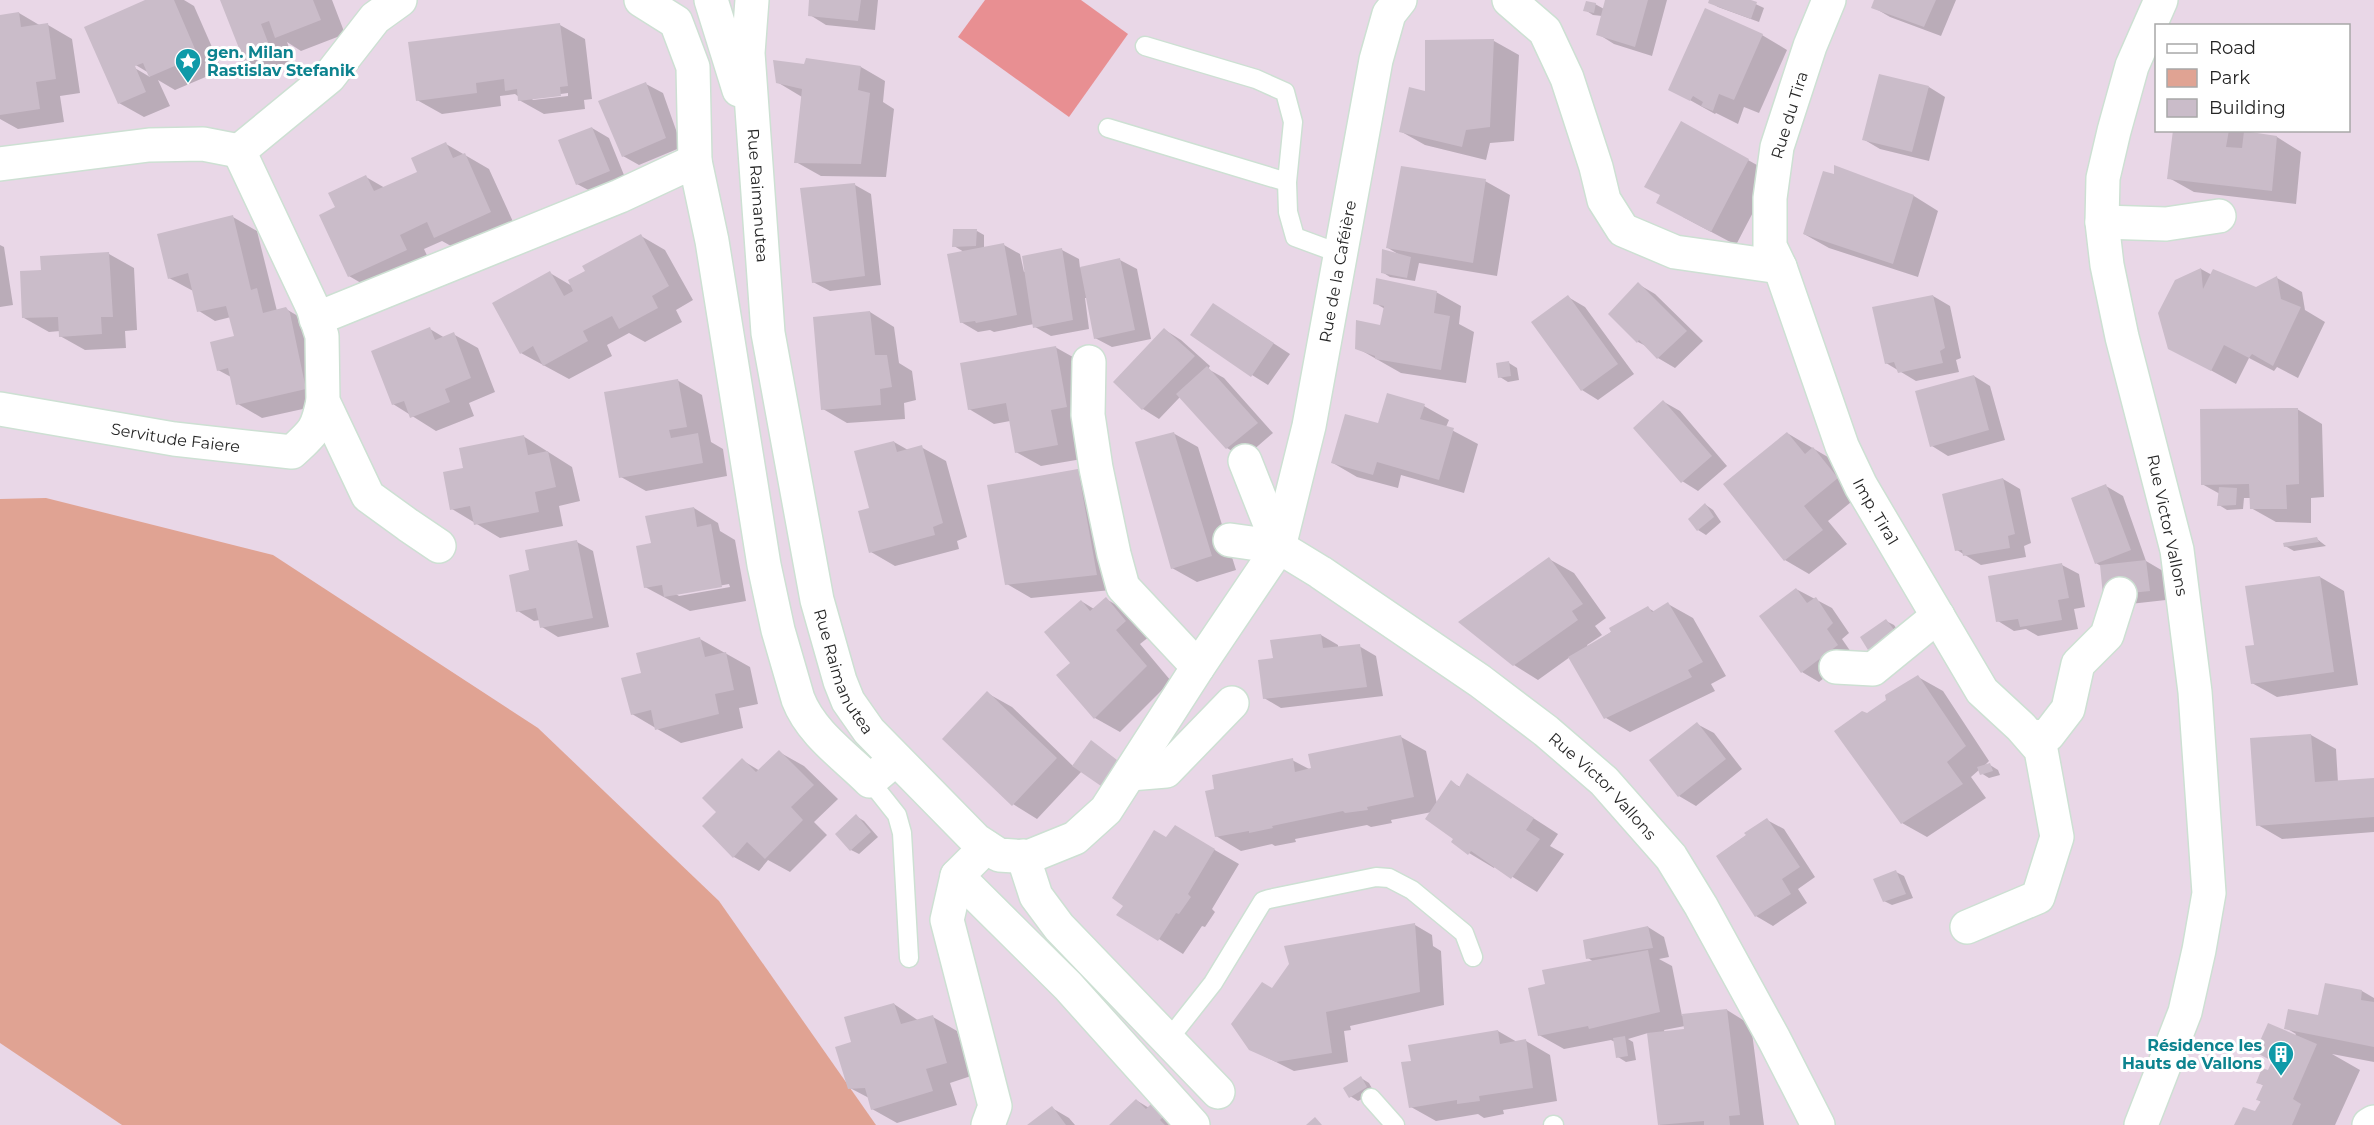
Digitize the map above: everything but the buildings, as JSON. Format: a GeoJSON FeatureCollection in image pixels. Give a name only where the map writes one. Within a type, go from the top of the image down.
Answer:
{"type":"FeatureCollection","features":[{"type":"Feature","properties":{"kind":"street"},"geometry":{"type":"LineString","coordinates":[[239,151],[329,77],[375,18],[400,0]]}},
{"type":"Feature","properties":{"kind":"street"},"geometry":{"type":"LineString","coordinates":[[641,0],[676,22],[693,67],[695,161],[712,241],[764,565],[794,687],[802,710],[823,737],[870,781],[896,759]]}},
{"type":"Feature","properties":{"kind":"street"},"geometry":{"type":"LineString","coordinates":[[711,0],[740,91],[751,104]]}},
{"type":"Feature","properties":{"kind":"street","name":"Rue Raimanutea"},"geometry":{"type":"LineString","coordinates":[[752,0],[748,52],[768,333],[817,600],[840,681],[848,701],[869,731],[975,840],[999,855],[1028,857],[1075,838],[1106,810],[1279,547]]}},
{"type":"Feature","properties":{"kind":"street","name":"Rue de la Caféière"},"geometry":{"type":"LineString","coordinates":[[1279,547],[1309,426],[1376,60],[1389,14],[1400,0]]}},
{"type":"Feature","properties":{"kind":"street","name":"Rue du Tira"},"geometry":{"type":"LineString","coordinates":[[1780,267],[1770,246],[1770,198],[1777,147],[1810,46],[1829,0]]}},
{"type":"Feature","properties":{"kind":"street","name":"Rue Victor Vallons"},"geometry":{"type":"LineString","coordinates":[[2141,1125],[2185,1012],[2209,893],[2195,692],[2188,620],[2177,550],[2122,337],[2107,265],[2102,222],[2103,178],[2114,131],[2132,66],[2161,0]]}},
{"type":"Feature","properties":{"kind":"street"},"geometry":{"type":"LineString","coordinates":[[1527,5],[1545,31],[1567,78],[1596,167],[1604,200],[1623,230],[1675,252],[1780,267]]}},
{"type":"Feature","properties":{"kind":"street"},"geometry":{"type":"LineString","coordinates":[[0,164],[149,145],[203,144],[239,151]]}},
{"type":"Feature","properties":{"kind":"street"},"geometry":{"type":"LineString","coordinates":[[239,151],[313,308],[322,336],[323,401],[368,496],[440,546]]}},
{"type":"Feature","properties":{"kind":"street"},"geometry":{"type":"LineString","coordinates":[[316,320],[620,196],[695,161]]}},
{"type":"Feature","properties":{"kind":"street"},"geometry":{"type":"LineString","coordinates":[[2102,222],[2166,224],[2219,216]]}},
{"type":"Feature","properties":{"kind":"street","name":"Imp. Tira1"},"geometry":{"type":"LineString","coordinates":[[1780,267],[1842,446],[1861,486],[1982,691],[2026,733]]}},
{"type":"Feature","properties":{"kind":"street"},"geometry":{"type":"LineString","coordinates":[[1089,362],[1088,415],[1096,468],[1123,587],[1150,612],[1198,667]]}},
{"type":"Feature","properties":{"kind":"street","name":"Servitude Faiere"},"geometry":{"type":"LineString","coordinates":[[0,409],[174,439],[292,452],[314,432],[319,422],[323,401]]}},
{"type":"Feature","properties":{"kind":"street"},"geometry":{"type":"LineString","coordinates":[[1230,540],[1279,547],[1245,461]]}},
{"type":"Feature","properties":{"kind":"street","name":"Rue Victor Vallons"},"geometry":{"type":"LineString","coordinates":[[1279,547],[1329,578],[1480,681],[1546,731],[1604,782],[1671,857],[1701,906],[1774,1039],[1818,1125]]}},
{"type":"Feature","properties":{"kind":"street"},"geometry":{"type":"LineString","coordinates":[[2026,733],[2048,735],[2068,709],[2078,664],[2107,634],[2120,594]]}},
{"type":"Feature","properties":{"kind":"street"},"geometry":{"type":"LineString","coordinates":[[1836,667],[1873,669],[1938,616]]}},
{"type":"Feature","properties":{"kind":"street"},"geometry":{"type":"LineString","coordinates":[[1130,774],[1166,771],[1232,703]]}},
{"type":"Feature","properties":{"kind":"street"},"geometry":{"type":"LineString","coordinates":[[1967,927],[2038,897],[2057,837],[2041,750],[2026,733]]}},
{"type":"Feature","properties":{"kind":"street"},"geometry":{"type":"LineString","coordinates":[[986,847],[957,876],[947,920],[995,1106],[988,1125]]}},
{"type":"Feature","properties":{"kind":"street"},"geometry":{"type":"LineString","coordinates":[[1023,856],[1036,896],[1059,927],[1218,1092]]}},
{"type":"Feature","properties":{"kind":"street"},"geometry":{"type":"LineString","coordinates":[[957,876],[1068,986],[1193,1125]]}},
{"type":"Feature","properties":{"kind":"street"},"geometry":{"type":"LineString","coordinates":[[2369,1125],[2374,1122]]}},
{"type":"Feature","properties":{"kind":"lane"},"geometry":{"type":"LineString","coordinates":[[1145,46],[1256,79],[1285,92],[1293,122],[1287,182],[1288,212],[1295,237],[1341,254]]}},
{"type":"Feature","properties":{"kind":"lane"},"geometry":{"type":"LineString","coordinates":[[1107,128],[1287,182]]}},
{"type":"Feature","properties":{"kind":"lane"},"geometry":{"type":"LineString","coordinates":[[870,781],[897,815],[902,833],[909,958]]}},
{"type":"Feature","properties":{"kind":"lane"},"geometry":{"type":"LineString","coordinates":[[1168,1041],[1213,983],[1263,902],[1269,899],[1376,877],[1389,878],[1412,890],[1464,933],[1473,957]]}},
{"type":"Feature","properties":{"kind":"lane"},"geometry":{"type":"LineString","coordinates":[[1371,1098],[1395,1125]]}},
{"type":"Feature","properties":{"kind":"green space"},"geometry":{"type":"Polygon","coordinates":[[[46,498],[273,555],[538,728],[719,901],[876,1125],[122,1125],[0,1043],[0,499],[46,498]]]}},
{"type":"Feature","properties":{"kind":"shaded area"},"geometry":{"type":"Polygon","coordinates":[[[985,0],[1081,0],[1128,34],[1069,117],[958,37],[985,0]]]}},
{"type":"Feature","properties":{"kind":"place","name":"gen. Milan Rastislav Stefanik"},"geometry":{"type":"Point","coordinates":[188,84]}},
{"type":"Feature","properties":{"kind":"place","name":"Résidence les Hauts de Vallons"},"geometry":{"type":"Point","coordinates":[2281,1077]}}]}
